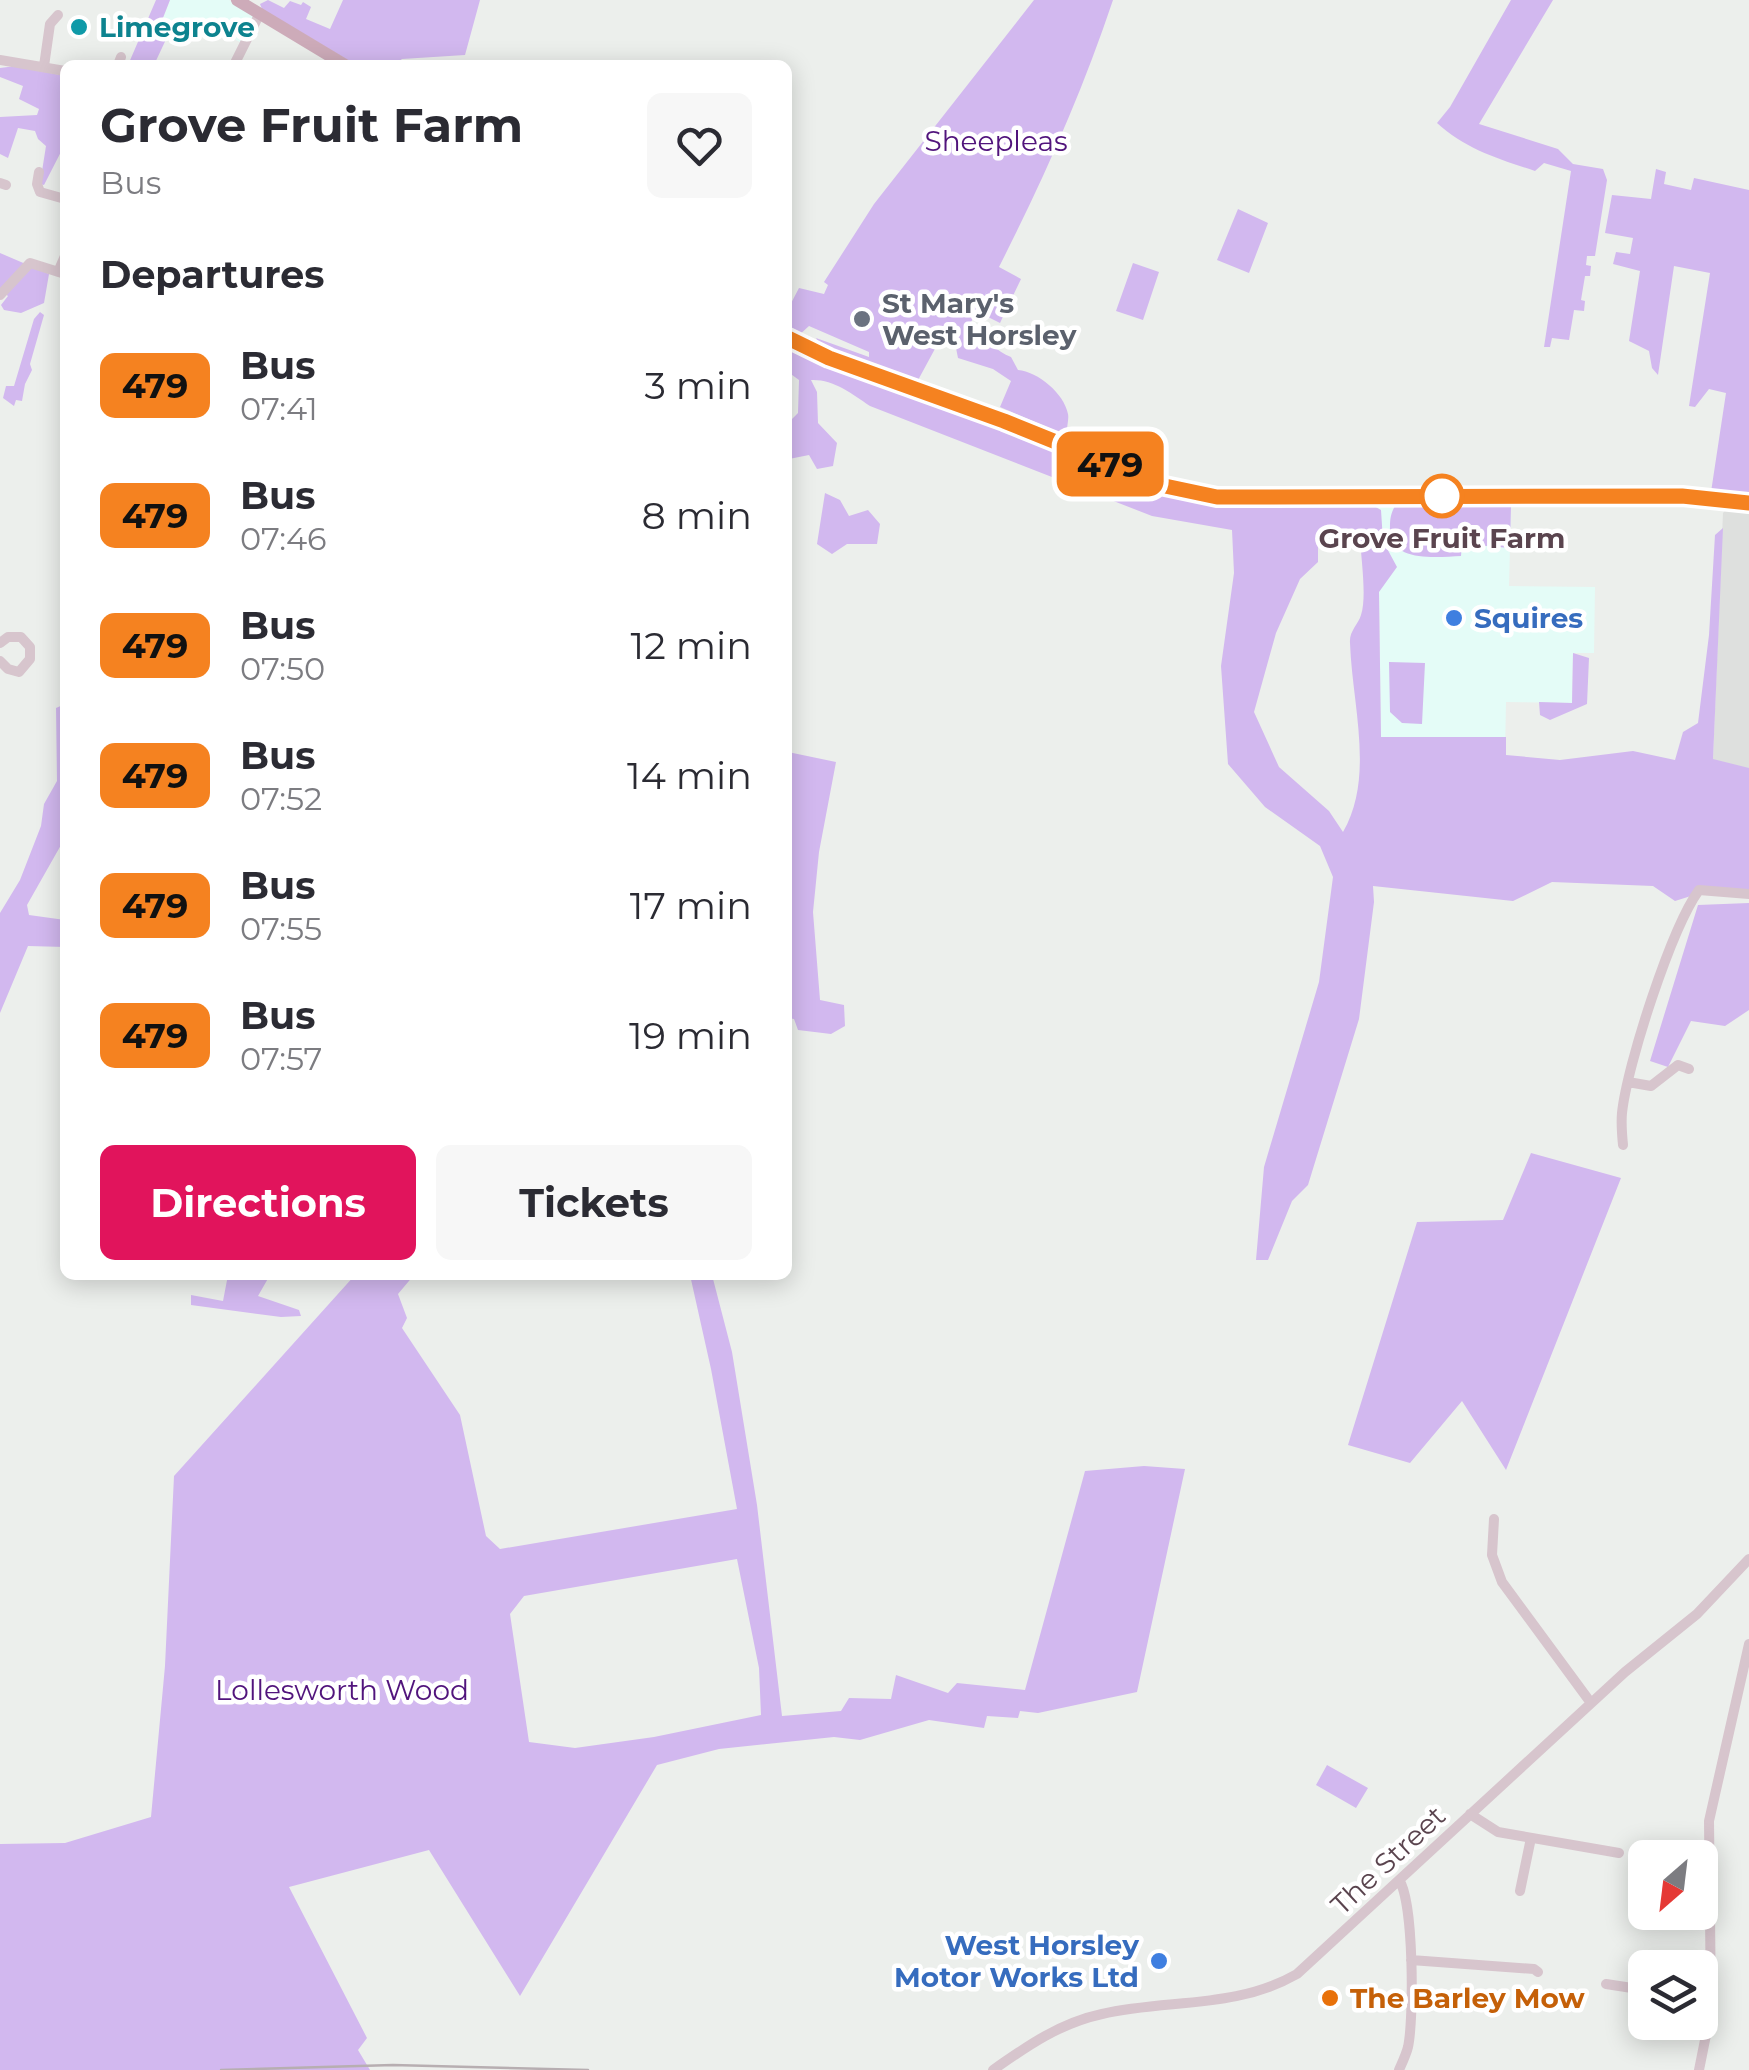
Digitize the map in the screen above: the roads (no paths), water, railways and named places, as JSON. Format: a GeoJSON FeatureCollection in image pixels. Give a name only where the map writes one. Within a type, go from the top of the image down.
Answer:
{"type":"FeatureCollection","features":[{"type":"Feature","properties":{"kind":"main road"},"geometry":{"type":"LineString","coordinates":[[237,0],[337,60]]}},
{"type":"Feature","properties":{"kind":"main road"},"geometry":{"type":"LineString","coordinates":[[792,340],[829,358],[1004,421],[1165,486],[1217,497],[1682,496],[1749,503]]}},
{"type":"Feature","properties":{"kind":"street"},"geometry":{"type":"LineString","coordinates":[[236,60],[254,7]]}},
{"type":"Feature","properties":{"kind":"street"},"geometry":{"type":"LineString","coordinates":[[44,66],[50,24],[58,15]]}},
{"type":"Feature","properties":{"kind":"street"},"geometry":{"type":"LineString","coordinates":[[0,60],[60,70]]}},
{"type":"Feature","properties":{"kind":"street"},"geometry":{"type":"LineString","coordinates":[[40,172],[36,184],[40,192],[60,197]]}},
{"type":"Feature","properties":{"kind":"street"},"geometry":{"type":"LineString","coordinates":[[0,296],[30,263],[60,272]]}},
{"type":"Feature","properties":{"kind":"street"},"geometry":{"type":"LineString","coordinates":[[0,643],[8,637],[21,637],[30,647],[30,659],[18,672],[0,661]]}},
{"type":"Feature","properties":{"kind":"street"},"geometry":{"type":"LineString","coordinates":[[1623,1145],[1622,1116],[1628,1082],[1661,976],[1690,903],[1699,890],[1749,894]]}},
{"type":"Feature","properties":{"kind":"street"},"geometry":{"type":"LineString","coordinates":[[1628,1082],[1651,1086],[1678,1065],[1689,1068]]}},
{"type":"Feature","properties":{"kind":"street"},"geometry":{"type":"LineString","coordinates":[[1494,1519],[1492,1555],[1502,1582],[1590,1703]]}},
{"type":"Feature","properties":{"kind":"street","name":"The Street"},"geometry":{"type":"LineString","coordinates":[[993,2070],[1049,2033],[1088,2017],[1133,2008],[1234,1998],[1272,1986],[1304,1968],[1590,1703],[1697,1614],[1749,1559]]}},
{"type":"Feature","properties":{"kind":"street"},"geometry":{"type":"LineString","coordinates":[[1706,1950],[1709,1821],[1749,1644]]}},
{"type":"Feature","properties":{"kind":"street"},"geometry":{"type":"LineString","coordinates":[[1470,1814],[1490,1830],[1618,1853]]}},
{"type":"Feature","properties":{"kind":"street"},"geometry":{"type":"LineString","coordinates":[[1520,1891],[1531,1838]]}},
{"type":"Feature","properties":{"kind":"street"},"geometry":{"type":"LineString","coordinates":[[1398,1880],[1405,1892],[1411,1960],[1408,2046],[1400,2070]]}},
{"type":"Feature","properties":{"kind":"street"},"geometry":{"type":"LineString","coordinates":[[1411,1960],[1538,1972]]}},
{"type":"Feature","properties":{"kind":"street"},"geometry":{"type":"LineString","coordinates":[[1606,1984],[1628,1987]]}},
{"type":"Feature","properties":{"kind":"street"},"geometry":{"type":"LineString","coordinates":[[1700,2070],[1702,2040]]}},
{"type":"Feature","properties":{"kind":"railway"},"geometry":{"type":"LineString","coordinates":[[221,2070],[393,2065],[588,2070]]}},
{"type":"Feature","properties":{"kind":"place","name":"Limegrove"},"geometry":{"type":"Point","coordinates":[79,27]}},
{"type":"Feature","properties":{"kind":"place","name":"St Mary's West Horsley"},"geometry":{"type":"Point","coordinates":[862,319]}},
{"type":"Feature","properties":{"kind":"place","name":"Grove Fruit Farm"},"geometry":{"type":"Point","coordinates":[1442,496]}},
{"type":"Feature","properties":{"kind":"place","name":"Squires"},"geometry":{"type":"Point","coordinates":[1454,618]}},
{"type":"Feature","properties":{"kind":"place","name":"West Horsley Motor Works Ltd"},"geometry":{"type":"Point","coordinates":[1159,1961]}},
{"type":"Feature","properties":{"kind":"place","name":"The Barley Mow"},"geometry":{"type":"Point","coordinates":[1330,1998]}},
{"type":"Feature","properties":{"kind":"park label","name":"Sheepleas"},"geometry":{"type":"Point","coordinates":[996,141]}},
{"type":"Feature","properties":{"kind":"park label","name":"Lollesworth Wood"},"geometry":{"type":"Point","coordinates":[342,1690]}}]}
